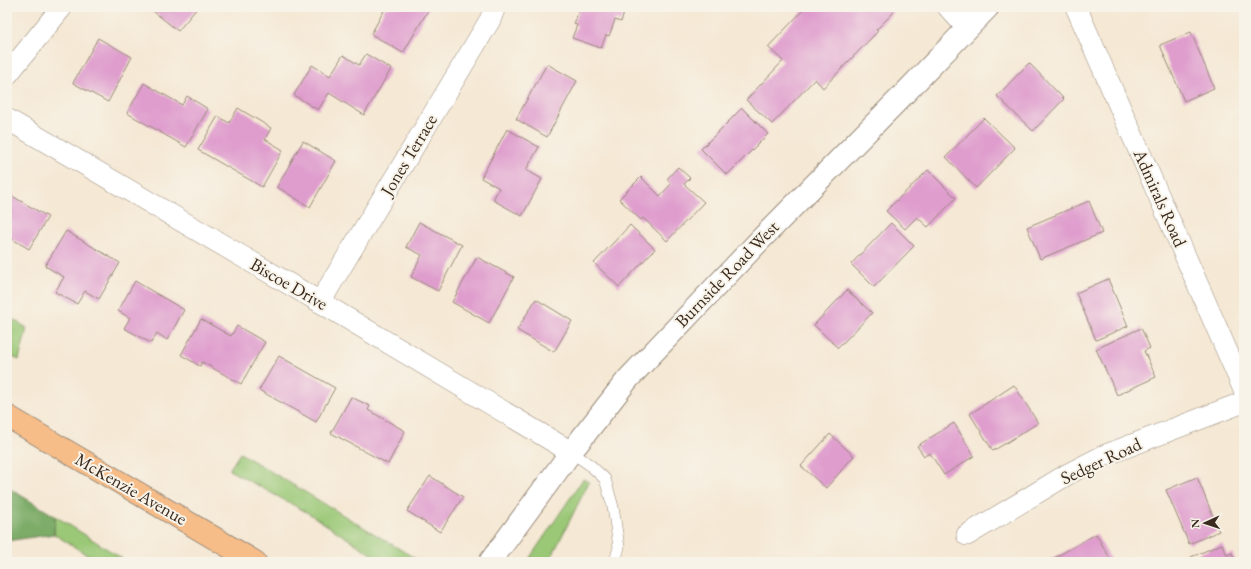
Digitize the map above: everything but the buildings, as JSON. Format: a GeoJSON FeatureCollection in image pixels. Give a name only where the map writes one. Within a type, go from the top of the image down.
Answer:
{"type":"FeatureCollection","features":[{"type":"Feature","properties":{"kind":"main road","name":"McKenzie Avenue"},"geometry":{"type":"LineString","coordinates":[[7,416],[255,562]]}},
{"type":"Feature","properties":{"kind":"street"},"geometry":{"type":"LineString","coordinates":[[7,75],[62,7]]}},
{"type":"Feature","properties":{"kind":"street","name":"Jones Terrace"},"geometry":{"type":"LineString","coordinates":[[320,302],[490,20],[494,7]]}},
{"type":"Feature","properties":{"kind":"street"},"geometry":{"type":"LineString","coordinates":[[948,7],[967,28]]}},
{"type":"Feature","properties":{"kind":"street","name":"Burnside Road West"},"geometry":{"type":"LineString","coordinates":[[490,562],[571,452],[628,379],[689,313],[988,7]]}},
{"type":"Feature","properties":{"kind":"street","name":"Admirals Road"},"geometry":{"type":"LineString","coordinates":[[1076,7],[1244,390]]}},
{"type":"Feature","properties":{"kind":"street","name":"Biscoe Drive"},"geometry":{"type":"LineString","coordinates":[[7,119],[320,302],[571,452]]}},
{"type":"Feature","properties":{"kind":"street","name":"Sedger Road"},"geometry":{"type":"LineString","coordinates":[[967,535],[1056,481],[1103,456],[1244,402]]}},
{"type":"Feature","properties":{"kind":"lane"},"geometry":{"type":"LineString","coordinates":[[571,452],[590,465],[605,479],[613,506],[619,547],[615,562]]}},
{"type":"Feature","properties":{"kind":"green space"},"geometry":{"type":"Polygon","coordinates":[[[7,316],[27,328],[19,360],[7,354],[7,316]]]}},
{"type":"Feature","properties":{"kind":"green space"},"geometry":{"type":"Polygon","coordinates":[[[240,453],[421,562],[384,562],[308,513],[229,470],[240,453]]]}},
{"type":"Feature","properties":{"kind":"green space"},"geometry":{"type":"Polygon","coordinates":[[[583,479],[589,482],[549,562],[527,562],[583,479]]]}},
{"type":"Feature","properties":{"kind":"green space"},"geometry":{"type":"Polygon","coordinates":[[[7,487],[55,516],[54,534],[7,541],[7,487]]]}},
{"type":"Feature","properties":{"kind":"green space"},"geometry":{"type":"Polygon","coordinates":[[[55,516],[127,562],[98,562],[54,534],[55,516]]]}}]}
